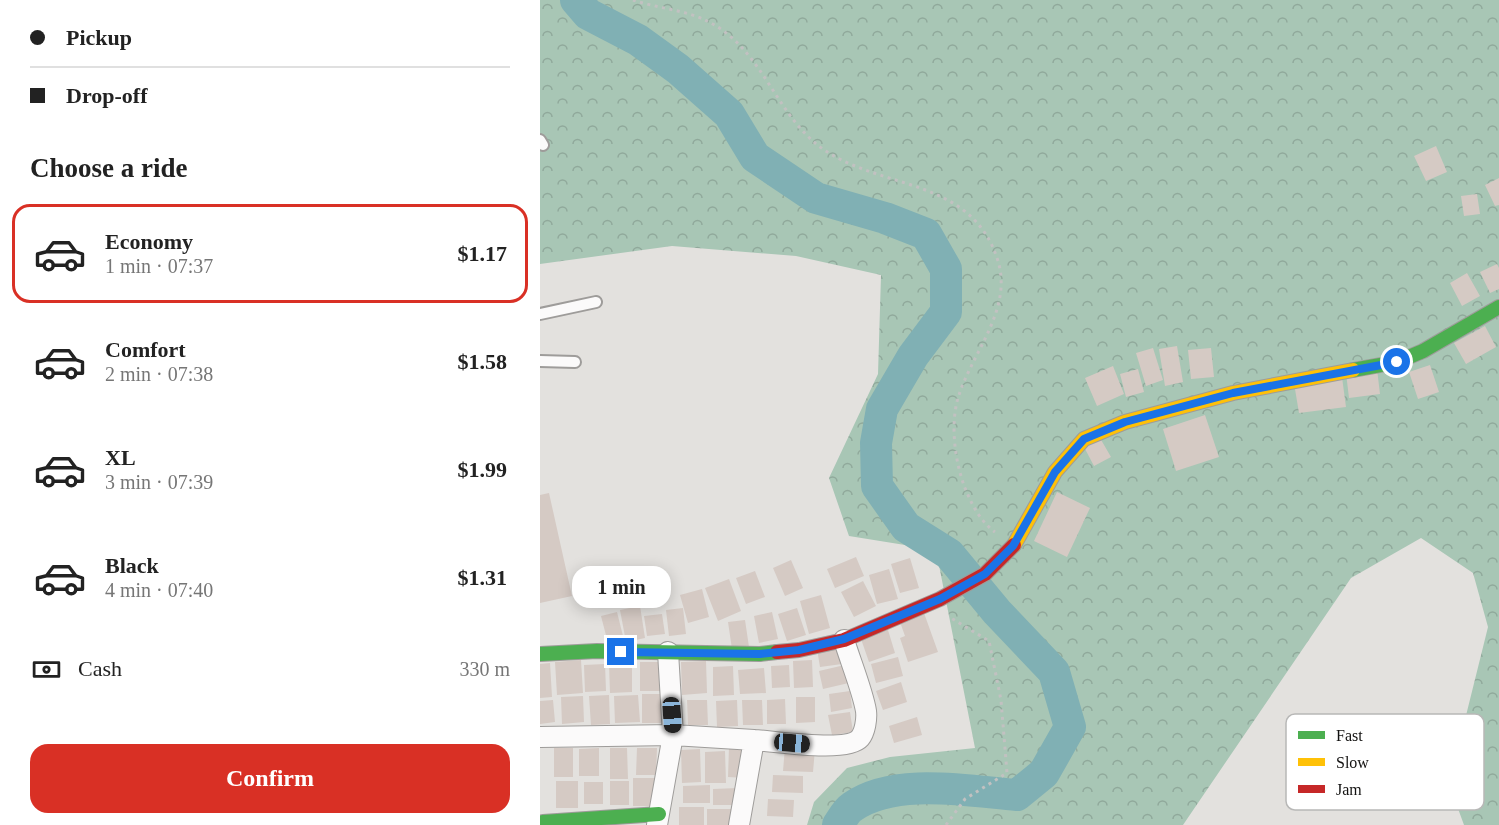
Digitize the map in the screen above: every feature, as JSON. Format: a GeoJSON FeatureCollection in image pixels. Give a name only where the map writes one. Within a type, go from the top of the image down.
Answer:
{"type":"FeatureCollection","features":[{"type":"Feature","properties":{"kind":"street"},"geometry":{"type":"LineString","coordinates":[[540,654],[597,651],[760,654],[799,650],[844,639],[934,602],[985,574],[1013,546],[1055,472],[1084,439],[1125,422],[1233,393],[1397,362],[1423,351],[1499,307]]}},
{"type":"Feature","properties":{"kind":"street"},"geometry":{"type":"LineString","coordinates":[[540,737],[673,735],[831,746],[849,744],[860,738],[866,724],[866,711],[844,639]]}},
{"type":"Feature","properties":{"kind":"street"},"geometry":{"type":"LineString","coordinates":[[542,819],[658,820],[673,735],[668,652]]}},
{"type":"Feature","properties":{"kind":"street"},"geometry":{"type":"LineString","coordinates":[[739,825],[754,740]]}},
{"type":"Feature","properties":{"kind":"lane"},"geometry":{"type":"LineString","coordinates":[[540,314],[596,302]]}},
{"type":"Feature","properties":{"kind":"lane"},"geometry":{"type":"LineString","coordinates":[[540,362],[575,362]]}},
{"type":"Feature","properties":{"kind":"path"},"geometry":{"type":"LineString","coordinates":[[633,0],[707,20],[746,51],[805,134],[829,153],[859,167],[937,194],[965,210],[984,231],[998,262],[1000,286],[997,310],[967,374],[958,400],[955,426],[956,454],[962,480],[973,507],[988,527],[1013,546]]}},
{"type":"Feature","properties":{"kind":"path"},"geometry":{"type":"LineString","coordinates":[[934,602],[989,641],[1001,699],[1007,773],[965,799],[946,825]]}},
{"type":"Feature","properties":{"kind":"green space"},"geometry":{"type":"Polygon","coordinates":[[[540,0],[1499,0],[1499,825],[1464,825],[1459,810],[1484,810],[1484,714],[1466,714],[1488,627],[1473,573],[1421,538],[1351,578],[1183,825],[807,825],[814,802],[847,768],[890,757],[975,748],[936,550],[849,536],[829,478],[878,374],[881,275],[796,256],[672,246],[540,264],[540,0]]]}},
{"type":"Feature","properties":{"kind":"building"},"geometry":{"type":"Polygon","coordinates":[[[1436,146],[1447,172],[1426,181],[1414,156],[1436,146]]]}},
{"type":"Feature","properties":{"kind":"building"},"geometry":{"type":"Polygon","coordinates":[[[1499,178],[1499,205],[1495,206],[1485,185],[1499,178]]]}},
{"type":"Feature","properties":{"kind":"building"},"geometry":{"type":"Polygon","coordinates":[[[1477,194],[1480,214],[1464,216],[1461,196],[1477,194]]]}},
{"type":"Feature","properties":{"kind":"building"},"geometry":{"type":"Polygon","coordinates":[[[1497,264],[1499,289],[1490,293],[1480,272],[1497,264]]]}},
{"type":"Feature","properties":{"kind":"building"},"geometry":{"type":"Polygon","coordinates":[[[1467,273],[1480,296],[1462,306],[1450,283],[1467,273]]]}},
{"type":"Feature","properties":{"kind":"building"},"geometry":{"type":"Polygon","coordinates":[[[1485,326],[1496,347],[1466,364],[1454,343],[1485,326]]]}},
{"type":"Feature","properties":{"kind":"building"},"geometry":{"type":"Polygon","coordinates":[[[1177,346],[1183,382],[1165,386],[1159,349],[1177,346]]]}},
{"type":"Feature","properties":{"kind":"building"},"geometry":{"type":"Polygon","coordinates":[[[1153,348],[1163,380],[1146,386],[1136,353],[1153,348]]]}},
{"type":"Feature","properties":{"kind":"building"},"geometry":{"type":"Polygon","coordinates":[[[1211,348],[1214,377],[1191,379],[1188,350],[1211,348]]]}},
{"type":"Feature","properties":{"kind":"building"},"geometry":{"type":"Polygon","coordinates":[[[1430,365],[1439,392],[1418,399],[1409,372],[1430,365]]]}},
{"type":"Feature","properties":{"kind":"building"},"geometry":{"type":"Polygon","coordinates":[[[1113,366],[1124,394],[1097,406],[1085,378],[1113,366]]]}},
{"type":"Feature","properties":{"kind":"building"},"geometry":{"type":"Polygon","coordinates":[[[1138,369],[1144,392],[1126,397],[1120,374],[1138,369]]]}},
{"type":"Feature","properties":{"kind":"building"},"geometry":{"type":"Polygon","coordinates":[[[1377,369],[1380,394],[1349,398],[1346,373],[1377,369]]]}},
{"type":"Feature","properties":{"kind":"building"},"geometry":{"type":"Polygon","coordinates":[[[1342,377],[1346,407],[1299,413],[1294,383],[1342,377]]]}},
{"type":"Feature","properties":{"kind":"building"},"geometry":{"type":"Polygon","coordinates":[[[1205,415],[1219,457],[1176,471],[1163,429],[1205,415]]]}},
{"type":"Feature","properties":{"kind":"building"},"geometry":{"type":"Polygon","coordinates":[[[1100,438],[1111,457],[1094,466],[1084,447],[1100,438]]]}},
{"type":"Feature","properties":{"kind":"building"},"geometry":{"type":"Polygon","coordinates":[[[1057,492],[1090,508],[1067,557],[1034,541],[1057,492]]]}},
{"type":"Feature","properties":{"kind":"building"},"geometry":{"type":"Polygon","coordinates":[[[549,493],[572,596],[540,603],[540,495],[549,493]]]}},
{"type":"Feature","properties":{"kind":"building"},"geometry":{"type":"Polygon","coordinates":[[[856,557],[864,576],[835,588],[827,569],[856,557]]]}},
{"type":"Feature","properties":{"kind":"building"},"geometry":{"type":"Polygon","coordinates":[[[910,558],[919,588],[900,593],[891,564],[910,558]]]}},
{"type":"Feature","properties":{"kind":"building"},"geometry":{"type":"Polygon","coordinates":[[[791,560],[803,588],[785,596],[773,568],[791,560]]]}},
{"type":"Feature","properties":{"kind":"building"},"geometry":{"type":"Polygon","coordinates":[[[889,569],[898,599],[877,604],[869,575],[889,569]]]}},
{"type":"Feature","properties":{"kind":"building"},"geometry":{"type":"Polygon","coordinates":[[[755,571],[765,597],[746,604],[736,578],[755,571]]]}},
{"type":"Feature","properties":{"kind":"building"},"geometry":{"type":"Polygon","coordinates":[[[729,579],[741,611],[718,621],[705,588],[729,579]]]}},
{"type":"Feature","properties":{"kind":"building"},"geometry":{"type":"Polygon","coordinates":[[[863,581],[876,606],[854,617],[841,592],[863,581]]]}},
{"type":"Feature","properties":{"kind":"building"},"geometry":{"type":"Polygon","coordinates":[[[702,589],[709,617],[688,623],[680,595],[702,589]]]}},
{"type":"Feature","properties":{"kind":"building"},"geometry":{"type":"Polygon","coordinates":[[[821,595],[830,628],[809,634],[800,601],[821,595]]]}},
{"type":"Feature","properties":{"kind":"building"},"geometry":{"type":"Polygon","coordinates":[[[640,606],[645,638],[626,642],[620,610],[640,606]]]}},
{"type":"Feature","properties":{"kind":"building"},"geometry":{"type":"Polygon","coordinates":[[[683,608],[686,634],[669,636],[666,610],[683,608]]]}},
{"type":"Feature","properties":{"kind":"building"},"geometry":{"type":"Polygon","coordinates":[[[797,608],[806,635],[787,641],[778,614],[797,608]]]}},
{"type":"Feature","properties":{"kind":"building"},"geometry":{"type":"Polygon","coordinates":[[[617,612],[624,640],[608,643],[601,616],[617,612]]]}},
{"type":"Feature","properties":{"kind":"building"},"geometry":{"type":"Polygon","coordinates":[[[772,612],[778,639],[759,643],[754,616],[772,612]]]}},
{"type":"Feature","properties":{"kind":"building"},"geometry":{"type":"Polygon","coordinates":[[[924,613],[938,652],[908,662],[900,638],[905,636],[900,622],[924,613]]]}},
{"type":"Feature","properties":{"kind":"building"},"geometry":{"type":"Polygon","coordinates":[[[662,614],[665,634],[647,636],[644,616],[662,614]]]}},
{"type":"Feature","properties":{"kind":"building"},"geometry":{"type":"Polygon","coordinates":[[[745,620],[749,647],[732,649],[728,622],[745,620]]]}},
{"type":"Feature","properties":{"kind":"building"},"geometry":{"type":"Polygon","coordinates":[[[888,630],[895,653],[869,662],[861,639],[888,630]]]}},
{"type":"Feature","properties":{"kind":"building"},"geometry":{"type":"Polygon","coordinates":[[[839,645],[842,664],[820,667],[817,649],[839,645]]]}},
{"type":"Feature","properties":{"kind":"building"},"geometry":{"type":"Polygon","coordinates":[[[898,657],[903,676],[876,683],[871,664],[898,657]]]}},
{"type":"Feature","properties":{"kind":"building"},"geometry":{"type":"Polygon","coordinates":[[[581,660],[583,693],[557,695],[555,662],[581,660]]]}},
{"type":"Feature","properties":{"kind":"building"},"geometry":{"type":"Polygon","coordinates":[[[812,660],[813,687],[794,688],[793,661],[812,660]]]}},
{"type":"Feature","properties":{"kind":"building"},"geometry":{"type":"Polygon","coordinates":[[[706,661],[707,693],[682,695],[681,662],[706,661]]]}},
{"type":"Feature","properties":{"kind":"building"},"geometry":{"type":"Polygon","coordinates":[[[640,662],[661,662],[661,691],[640,691],[640,662]]]}},
{"type":"Feature","properties":{"kind":"building"},"geometry":{"type":"Polygon","coordinates":[[[550,663],[552,697],[540,698],[540,664],[550,663]]]}},
{"type":"Feature","properties":{"kind":"building"},"geometry":{"type":"Polygon","coordinates":[[[609,663],[632,663],[632,692],[610,693],[609,663]]]}},
{"type":"Feature","properties":{"kind":"building"},"geometry":{"type":"Polygon","coordinates":[[[605,664],[606,691],[585,692],[584,665],[605,664]]]}},
{"type":"Feature","properties":{"kind":"building"},"geometry":{"type":"Polygon","coordinates":[[[849,664],[853,682],[823,689],[819,671],[849,664]]]}},
{"type":"Feature","properties":{"kind":"building"},"geometry":{"type":"Polygon","coordinates":[[[789,665],[790,687],[772,688],[771,666],[789,665]]]}},
{"type":"Feature","properties":{"kind":"building"},"geometry":{"type":"Polygon","coordinates":[[[733,666],[734,695],[713,696],[713,667],[733,666]]]}},
{"type":"Feature","properties":{"kind":"building"},"geometry":{"type":"Polygon","coordinates":[[[764,668],[766,693],[740,694],[738,670],[764,668]]]}},
{"type":"Feature","properties":{"kind":"building"},"geometry":{"type":"Polygon","coordinates":[[[901,682],[907,702],[883,710],[876,691],[901,682]]]}},
{"type":"Feature","properties":{"kind":"building"},"geometry":{"type":"Polygon","coordinates":[[[850,691],[852,708],[831,712],[829,694],[850,691]]]}},
{"type":"Feature","properties":{"kind":"building"},"geometry":{"type":"Polygon","coordinates":[[[642,694],[661,694],[661,723],[642,723],[642,694]]]}},
{"type":"Feature","properties":{"kind":"building"},"geometry":{"type":"Polygon","coordinates":[[[609,695],[610,724],[591,725],[589,696],[609,695]]]}},
{"type":"Feature","properties":{"kind":"building"},"geometry":{"type":"Polygon","coordinates":[[[638,695],[640,722],[615,723],[614,696],[638,695]]]}},
{"type":"Feature","properties":{"kind":"building"},"geometry":{"type":"Polygon","coordinates":[[[583,696],[584,722],[562,724],[561,697],[583,696]]]}},
{"type":"Feature","properties":{"kind":"building"},"geometry":{"type":"Polygon","coordinates":[[[796,697],[815,697],[815,722],[796,723],[796,697]]]}},
{"type":"Feature","properties":{"kind":"building"},"geometry":{"type":"Polygon","coordinates":[[[785,699],[786,724],[767,724],[767,700],[785,699]]]}},
{"type":"Feature","properties":{"kind":"building"},"geometry":{"type":"Polygon","coordinates":[[[553,700],[555,722],[540,724],[540,701],[553,700]]]}},
{"type":"Feature","properties":{"kind":"building"},"geometry":{"type":"Polygon","coordinates":[[[687,700],[707,700],[708,725],[688,725],[687,700]]]}},
{"type":"Feature","properties":{"kind":"building"},"geometry":{"type":"Polygon","coordinates":[[[737,700],[738,726],[717,727],[716,701],[737,700]]]}},
{"type":"Feature","properties":{"kind":"building"},"geometry":{"type":"Polygon","coordinates":[[[742,700],[762,700],[763,725],[743,725],[742,700]]]}},
{"type":"Feature","properties":{"kind":"building"},"geometry":{"type":"Polygon","coordinates":[[[850,712],[853,732],[832,735],[828,715],[850,712]]]}},
{"type":"Feature","properties":{"kind":"building"},"geometry":{"type":"Polygon","coordinates":[[[917,717],[922,735],[894,743],[889,726],[917,717]]]}},
{"type":"Feature","properties":{"kind":"building"},"geometry":{"type":"Polygon","coordinates":[[[729,747],[747,748],[746,778],[728,777],[729,747]]]}},
{"type":"Feature","properties":{"kind":"building"},"geometry":{"type":"Polygon","coordinates":[[[785,747],[815,749],[813,772],[783,771],[785,747]]]}},
{"type":"Feature","properties":{"kind":"building"},"geometry":{"type":"Polygon","coordinates":[[[554,748],[573,748],[573,777],[554,777],[554,748]]]}},
{"type":"Feature","properties":{"kind":"building"},"geometry":{"type":"Polygon","coordinates":[[[599,748],[599,776],[579,776],[579,749],[599,748]]]}},
{"type":"Feature","properties":{"kind":"building"},"geometry":{"type":"Polygon","coordinates":[[[610,748],[627,748],[628,779],[610,779],[610,748]]]}},
{"type":"Feature","properties":{"kind":"building"},"geometry":{"type":"Polygon","coordinates":[[[637,748],[657,748],[656,775],[636,775],[637,748]]]}},
{"type":"Feature","properties":{"kind":"building"},"geometry":{"type":"Polygon","coordinates":[[[700,749],[701,782],[682,783],[681,750],[700,749]]]}},
{"type":"Feature","properties":{"kind":"building"},"geometry":{"type":"Polygon","coordinates":[[[725,751],[726,783],[705,783],[705,752],[725,751]]]}},
{"type":"Feature","properties":{"kind":"building"},"geometry":{"type":"Polygon","coordinates":[[[773,775],[803,776],[803,793],[772,792],[773,775]]]}},
{"type":"Feature","properties":{"kind":"building"},"geometry":{"type":"Polygon","coordinates":[[[633,778],[655,778],[655,806],[633,806],[633,778]]]}},
{"type":"Feature","properties":{"kind":"building"},"geometry":{"type":"Polygon","coordinates":[[[556,781],[578,781],[578,808],[556,808],[556,781]]]}},
{"type":"Feature","properties":{"kind":"building"},"geometry":{"type":"Polygon","coordinates":[[[610,781],[629,781],[629,805],[610,805],[610,781]]]}},
{"type":"Feature","properties":{"kind":"building"},"geometry":{"type":"Polygon","coordinates":[[[584,782],[603,782],[603,804],[584,804],[584,782]]]}},
{"type":"Feature","properties":{"kind":"building"},"geometry":{"type":"Polygon","coordinates":[[[710,785],[710,803],[683,803],[683,786],[710,785]]]}},
{"type":"Feature","properties":{"kind":"building"},"geometry":{"type":"Polygon","coordinates":[[[738,788],[738,805],[713,805],[713,789],[738,788]]]}},
{"type":"Feature","properties":{"kind":"building"},"geometry":{"type":"Polygon","coordinates":[[[768,799],[794,800],[793,817],[767,816],[768,799]]]}},
{"type":"Feature","properties":{"kind":"building"},"geometry":{"type":"Polygon","coordinates":[[[679,807],[704,807],[704,825],[679,825],[679,807]]]}},
{"type":"Feature","properties":{"kind":"building"},"geometry":{"type":"Polygon","coordinates":[[[707,809],[734,809],[734,825],[707,825],[707,809]]]}},
{"type":"Feature","properties":{"kind":"waterway"},"geometry":{"type":"LineString","coordinates":[[576,0],[588,14],[638,40],[678,69],[729,114],[755,157],[816,198],[885,218],[926,234],[946,269],[946,312],[913,356],[882,409],[876,443],[877,486],[906,527],[949,554],[997,612],[1054,672],[1070,727],[1044,773],[1017,795],[932,788],[889,792],[869,798],[852,807],[838,825]]}},
{"type":"Feature","properties":{"kind":"traffic: fast"},"geometry":{"type":"LineString","coordinates":[[1353,370],[1397,362],[1423,351],[1499,307]]}},
{"type":"Feature","properties":{"kind":"traffic: fast"},"geometry":{"type":"LineString","coordinates":[[540,654],[597,651],[760,654],[777,652]]}},
{"type":"Feature","properties":{"kind":"traffic: fast"},"geometry":{"type":"LineString","coordinates":[[543,822],[659,814]]}},
{"type":"Feature","properties":{"kind":"traffic: slow"},"geometry":{"type":"LineString","coordinates":[[1014,545],[1055,472],[1084,439],[1125,422],[1233,393],[1353,370]]}},
{"type":"Feature","properties":{"kind":"traffic: jam"},"geometry":{"type":"LineString","coordinates":[[777,652],[799,650],[844,640],[940,599],[985,574],[1014,545]]}},
{"type":"Feature","properties":{"kind":"route"},"geometry":{"type":"LineString","coordinates":[[621,652],[760,654],[799,650],[844,639],[940,599],[985,574],[1013,546],[1055,472],[1084,439],[1125,422],[1233,393],[1397,362]]}}]}
